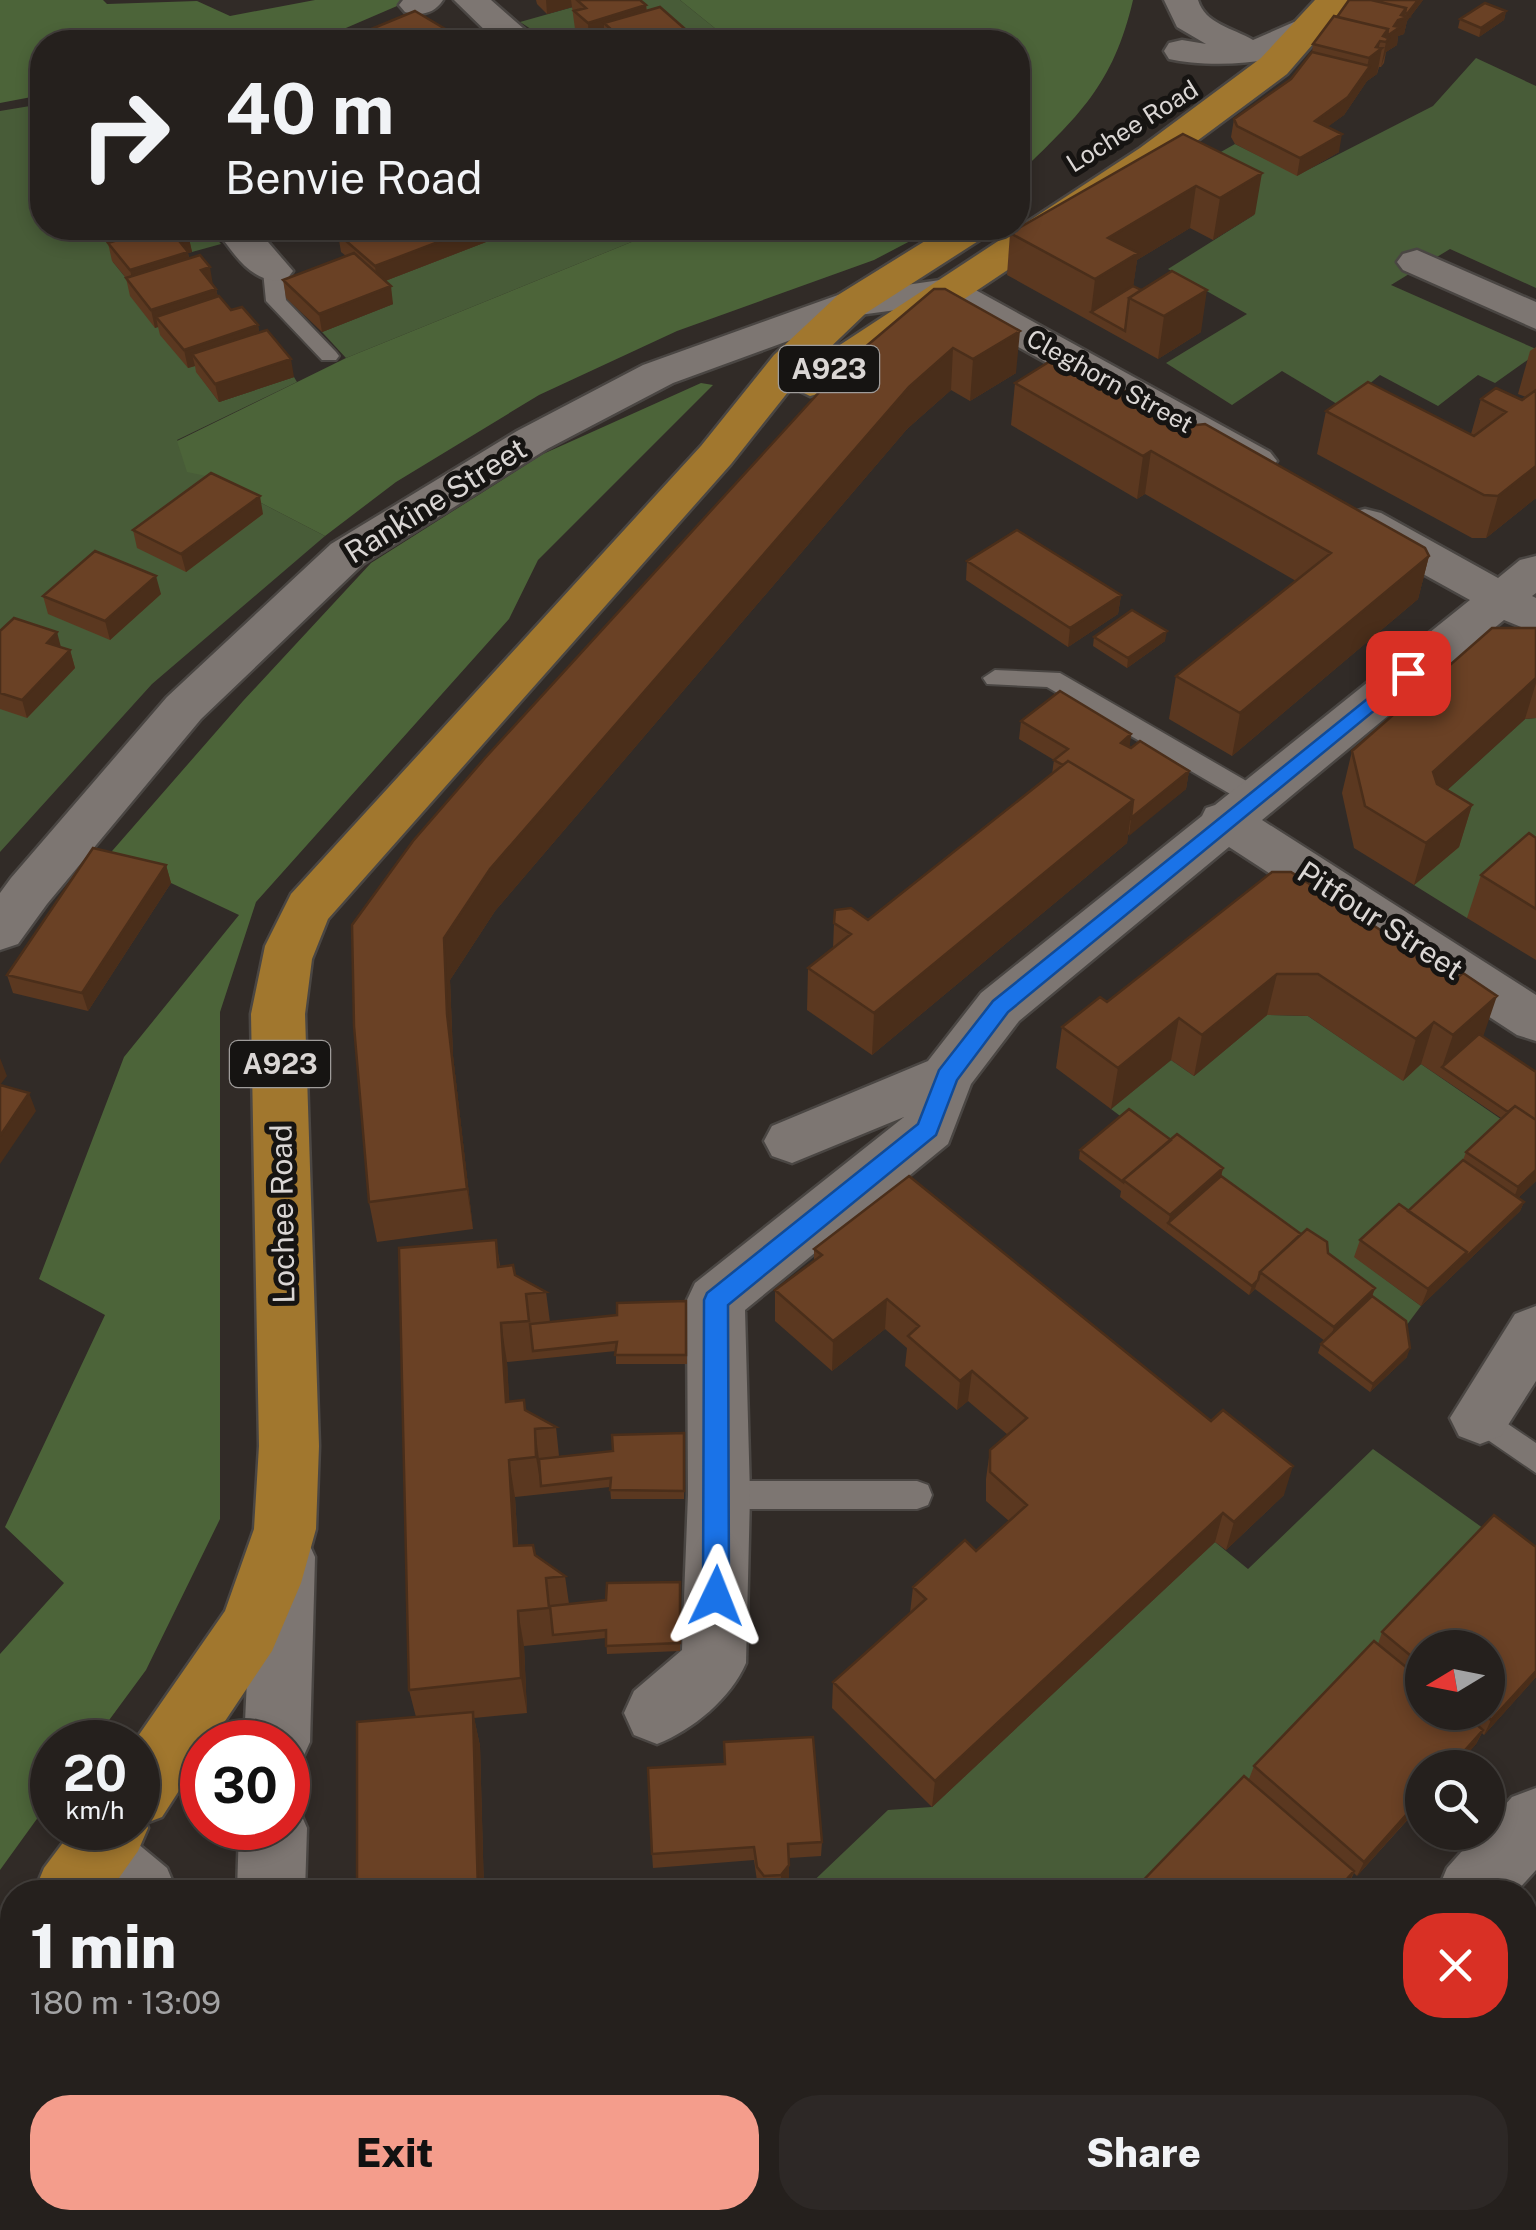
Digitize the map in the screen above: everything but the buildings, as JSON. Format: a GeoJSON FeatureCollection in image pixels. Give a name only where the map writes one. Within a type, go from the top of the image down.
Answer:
{"type":"FeatureCollection","features":[{"type":"Feature","properties":{"kind":"main road","name":"Lochee Road"},"geometry":{"type":"LineString","coordinates":[[1149,114],[1187,69],[1274,66],[1292,16],[1334,0]]}},
{"type":"Feature","properties":{"kind":"main road","name":"Lochee Road"},"geometry":{"type":"LineString","coordinates":[[1030,236],[1152,156],[1247,69]]}},
{"type":"Feature","properties":{"kind":"main road","name":"Lochee Road"},"geometry":{"type":"LineString","coordinates":[[160,1761],[249,1630],[270,1583],[285,1529],[289,1446],[278,1014],[279,986],[294,932],[309,907],[716,455],[789,364],[852,304],[953,240]]}},
{"type":"Feature","properties":{"kind":"main road","name":"Lochee Road"},"geometry":{"type":"LineString","coordinates":[[716,455],[848,355],[1024,240]]}},
{"type":"Feature","properties":{"kind":"street"},"geometry":{"type":"LineString","coordinates":[[471,0],[501,30]]}},
{"type":"Feature","properties":{"kind":"street"},"geometry":{"type":"LineString","coordinates":[[1168,0],[1161,17],[1187,69]]}},
{"type":"Feature","properties":{"kind":"street"},"geometry":{"type":"LineString","coordinates":[[1182,0],[1182,10],[1201,29],[1233,40],[1247,69]]}},
{"type":"Feature","properties":{"kind":"street"},"geometry":{"type":"LineString","coordinates":[[1206,0],[1252,17],[1292,16]]}},
{"type":"Feature","properties":{"kind":"street"},"geometry":{"type":"LineString","coordinates":[[1417,262],[1536,317]]}},
{"type":"Feature","properties":{"kind":"street","name":"Rankine Street"},"geometry":{"type":"LineString","coordinates":[[0,931],[29,891],[184,708],[347,554],[532,440],[658,374],[852,304],[946,291]]}},
{"type":"Feature","properties":{"kind":"street","name":"Cleghorn Street"},"geometry":{"type":"LineString","coordinates":[[946,291],[1309,492],[1525,596]]}},
{"type":"Feature","properties":{"kind":"street"},"geometry":{"type":"LineString","coordinates":[[657,1713],[714,1663],[718,1496],[716,1300],[928,1129],[947,1076],[1000,1006],[1239,808],[1525,596]]}},
{"type":"Feature","properties":{"kind":"street","name":"Pitfour Street"},"geometry":{"type":"LineString","coordinates":[[1239,808],[1536,1021]]}},
{"type":"Feature","properties":{"kind":"street"},"geometry":{"type":"LineString","coordinates":[[792,1141],[947,1076]]}},
{"type":"Feature","properties":{"kind":"street"},"geometry":{"type":"LineString","coordinates":[[1480,1418],[1536,1332]]}},
{"type":"Feature","properties":{"kind":"street"},"geometry":{"type":"LineString","coordinates":[[278,1720],[285,1529]]}},
{"type":"Feature","properties":{"kind":"street"},"geometry":{"type":"LineString","coordinates":[[1482,1880],[1536,1820]]}},
{"type":"Feature","properties":{"kind":"street"},"geometry":{"type":"LineString","coordinates":[[271,1880],[272,1850]]}},
{"type":"Feature","properties":{"kind":"lane"},"geometry":{"type":"LineString","coordinates":[[259,244],[276,301],[328,356]]}},
{"type":"Feature","properties":{"kind":"lane"},"geometry":{"type":"LineString","coordinates":[[996,678],[1052,679],[1239,808]]}},
{"type":"Feature","properties":{"kind":"lane"},"geometry":{"type":"LineString","coordinates":[[1480,1418],[1536,1460]]}},
{"type":"Feature","properties":{"kind":"lane"},"geometry":{"type":"LineString","coordinates":[[718,1496],[917,1496]]}},
{"type":"Feature","properties":{"kind":"green space"},"geometry":{"type":"Polygon","coordinates":[[[0,0],[103,0],[107,4],[197,1],[230,16],[315,0],[411,0],[341,30],[30,30],[30,97],[0,103],[0,0]]]}},
{"type":"Feature","properties":{"kind":"green space"},"geometry":{"type":"Polygon","coordinates":[[[598,0],[587,25],[571,30],[532,30],[520,22],[598,0]]]}},
{"type":"Feature","properties":{"kind":"green space"},"geometry":{"type":"Polygon","coordinates":[[[620,0],[680,0],[717,30],[622,30],[646,23],[620,0]]]}},
{"type":"Feature","properties":{"kind":"green space"},"geometry":{"type":"Polygon","coordinates":[[[680,0],[1133,0],[1104,78],[1075,116],[1030,163],[1030,30],[717,30],[680,0]]]}},
{"type":"Feature","properties":{"kind":"green space"},"geometry":{"type":"Polygon","coordinates":[[[1476,58],[1536,86],[1536,288],[1450,249],[1391,285],[1536,349],[1536,354],[1495,383],[1478,375],[1438,406],[1380,375],[1342,407],[1282,371],[1232,405],[1166,363],[1247,314],[1168,269],[1254,215],[1178,176],[1235,144],[1298,175],[1433,106],[1476,58]]]}},
{"type":"Feature","properties":{"kind":"green space"},"geometry":{"type":"Polygon","coordinates":[[[30,106],[30,240],[218,240],[221,244],[192,252],[113,262],[134,288],[220,307],[261,344],[197,372],[219,402],[294,377],[297,382],[177,440],[211,477],[325,536],[152,684],[0,852],[0,111],[30,106]]]}},
{"type":"Feature","properties":{"kind":"green space"},"geometry":{"type":"Polygon","coordinates":[[[491,240],[636,240],[346,358],[322,332],[393,304],[377,284],[491,240]]]}},
{"type":"Feature","properties":{"kind":"green space"},"geometry":{"type":"Polygon","coordinates":[[[636,240],[912,240],[874,260],[677,331],[539,395],[396,482],[325,536],[211,477],[187,472],[177,441],[346,358],[636,240]]]}},
{"type":"Feature","properties":{"kind":"green space"},"geometry":{"type":"Polygon","coordinates":[[[701,383],[713,385],[538,560],[509,619],[256,902],[220,1012],[220,1519],[146,1670],[109,1720],[30,1720],[30,1828],[0,1870],[0,1654],[64,1583],[5,1527],[105,1315],[39,1279],[124,1057],[239,915],[171,883],[99,866],[243,701],[371,563],[543,454],[701,383]]]}},
{"type":"Feature","properties":{"kind":"green space"},"geometry":{"type":"Polygon","coordinates":[[[1536,718],[1536,889],[1515,876],[1467,918],[1414,885],[1458,847],[1421,814],[1525,719],[1536,718]]]}},
{"type":"Feature","properties":{"kind":"green space"},"geometry":{"type":"Polygon","coordinates":[[[1267,1015],[1308,1016],[1402,1080],[1421,1064],[1508,1124],[1399,1226],[1355,1257],[1421,1306],[1403,1330],[1111,1109],[1171,1060],[1194,1076],[1267,1015]]]}},
{"type":"Feature","properties":{"kind":"green space"},"geometry":{"type":"Polygon","coordinates":[[[1373,1449],[1487,1531],[1153,1880],[815,1880],[888,1810],[932,1807],[1215,1542],[1248,1569],[1373,1449]]]}},
{"type":"Feature","properties":{"kind":"route"},"geometry":{"type":"LineString","coordinates":[[716,1596],[716,1300],[928,1129],[947,1076],[1000,1006],[1408,673]]}}]}
